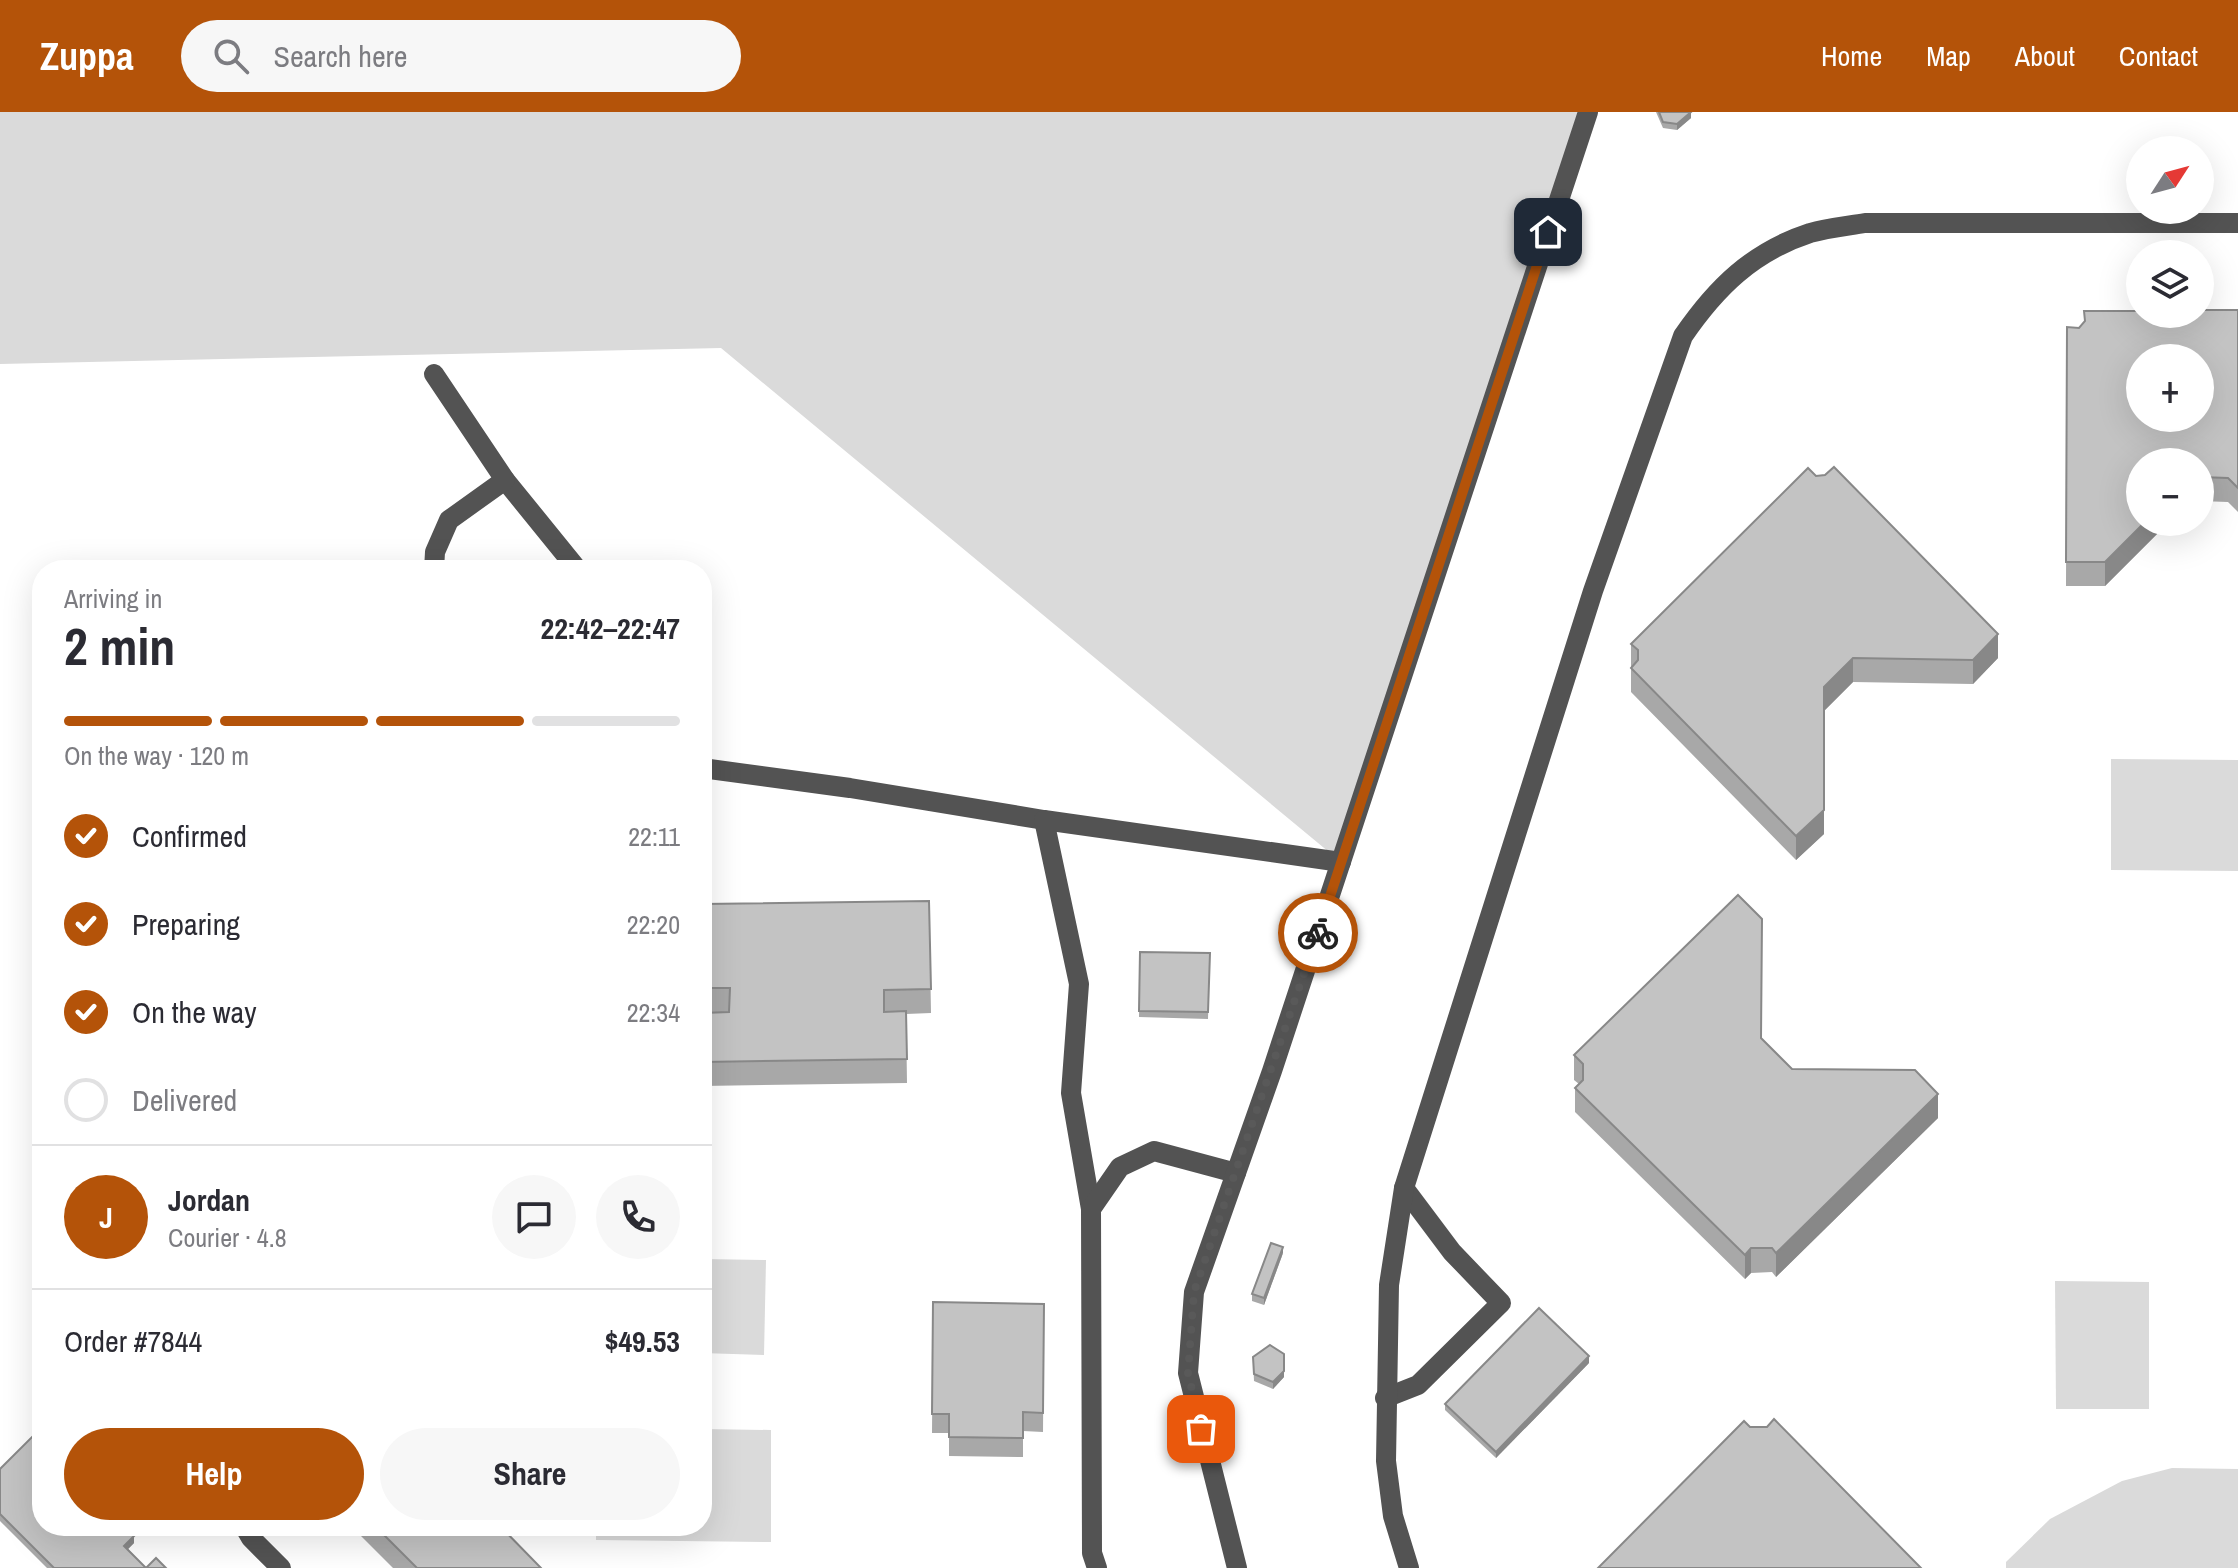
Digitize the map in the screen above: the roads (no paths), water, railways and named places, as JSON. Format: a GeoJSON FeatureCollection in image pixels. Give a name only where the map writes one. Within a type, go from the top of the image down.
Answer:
{"type":"FeatureCollection","features":[{"type":"Feature","properties":{"kind":"street"},"geometry":{"type":"LineString","coordinates":[[1237,1568],[1188,1373],[1194,1292],[1341,862],[1588,112]]}},
{"type":"Feature","properties":{"kind":"street"},"geometry":{"type":"LineString","coordinates":[[1409,1568],[1393,1516],[1386,1461],[1385,1398],[1389,1285],[1404,1188],[1593,591],[1683,336],[1706,302],[1736,273],[1768,252],[1811,233],[1865,223],[2238,223]]}},
{"type":"Feature","properties":{"kind":"street"},"geometry":{"type":"LineString","coordinates":[[434,374],[505,480],[570,560]]}},
{"type":"Feature","properties":{"kind":"street"},"geometry":{"type":"LineString","coordinates":[[435,560],[449,520],[505,480]]}},
{"type":"Feature","properties":{"kind":"street"},"geometry":{"type":"LineString","coordinates":[[712,769],[1341,862]]}},
{"type":"Feature","properties":{"kind":"street"},"geometry":{"type":"LineString","coordinates":[[1044,820],[1079,984],[1071,1093],[1091,1209],[1092,1553],[1097,1568]]}},
{"type":"Feature","properties":{"kind":"street"},"geometry":{"type":"LineString","coordinates":[[1091,1209],[1120,1167],[1154,1151],[1236,1173]]}},
{"type":"Feature","properties":{"kind":"street"},"geometry":{"type":"LineString","coordinates":[[1385,1398],[1418,1385],[1501,1303],[1452,1252],[1404,1188]]}},
{"type":"Feature","properties":{"kind":"street"},"geometry":{"type":"LineString","coordinates":[[250,1536],[281,1568]]}}]}
